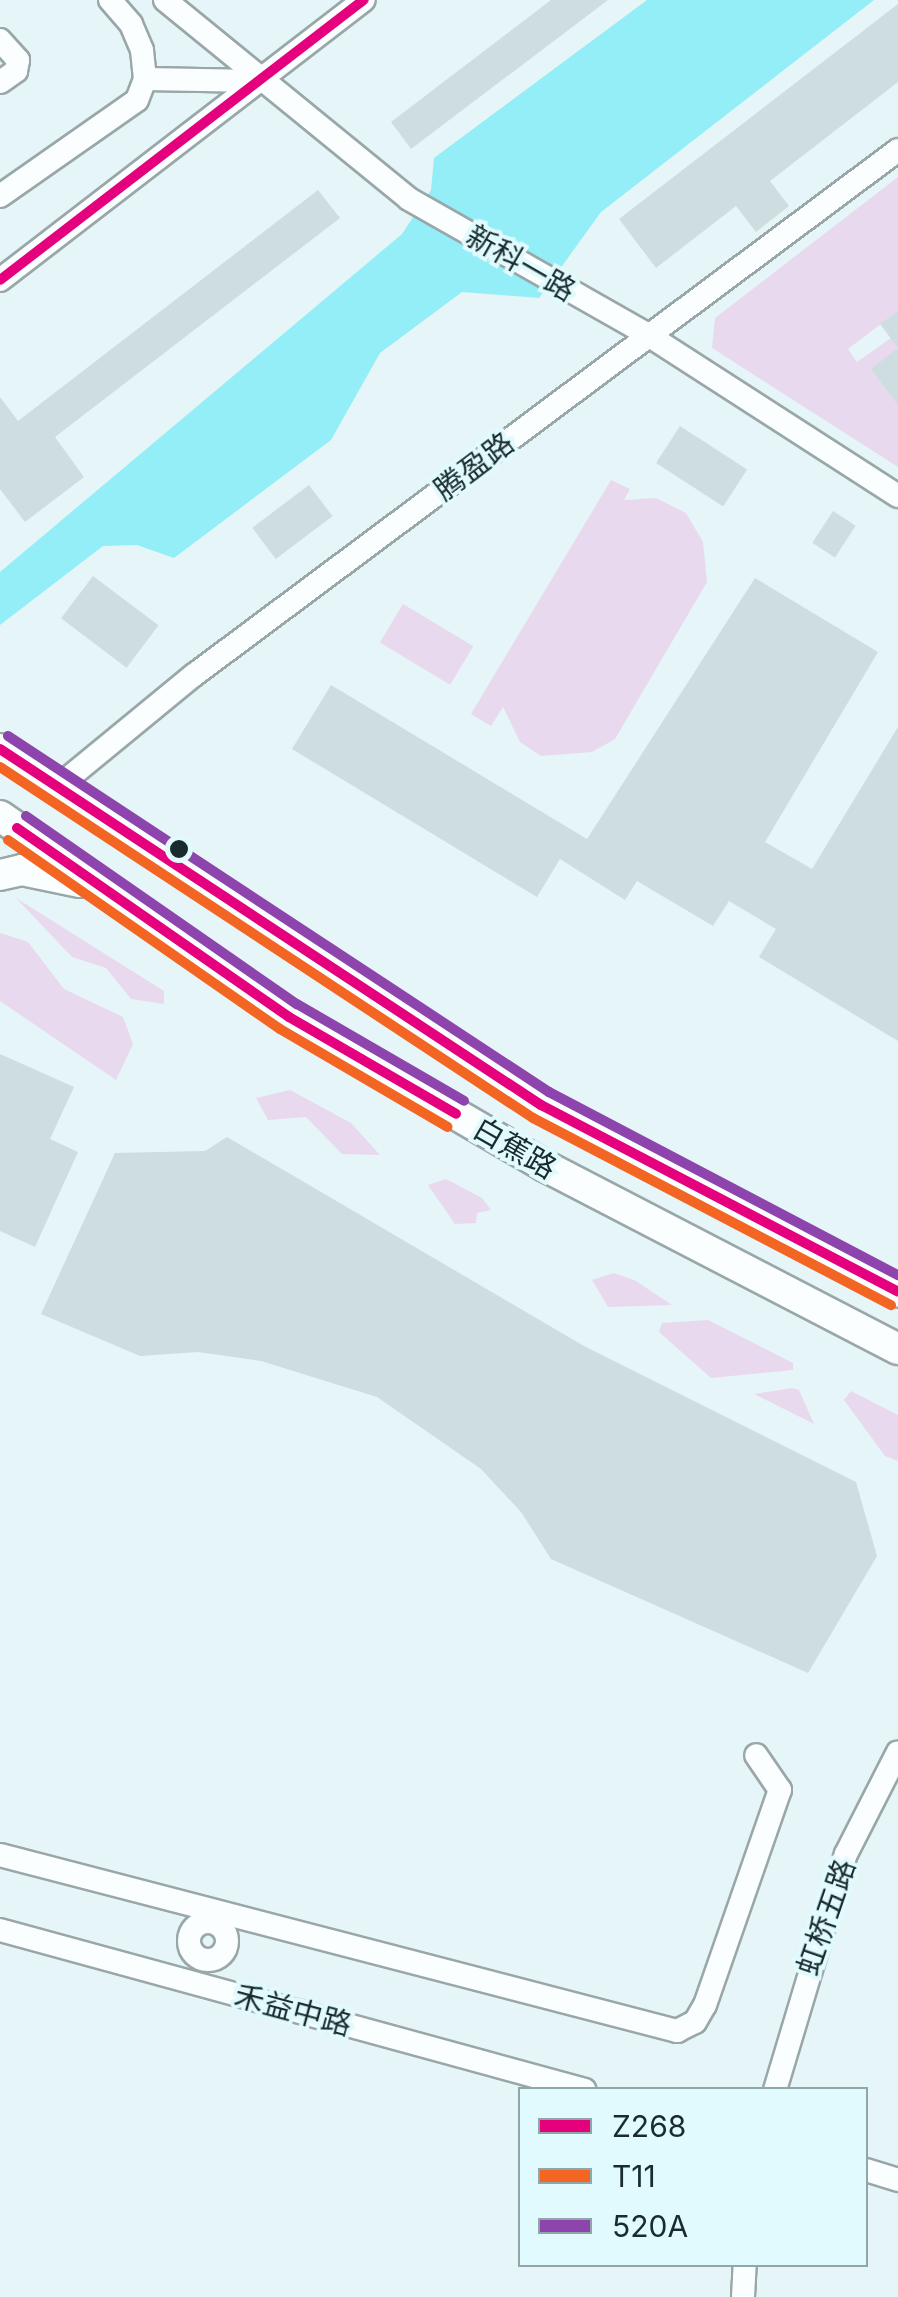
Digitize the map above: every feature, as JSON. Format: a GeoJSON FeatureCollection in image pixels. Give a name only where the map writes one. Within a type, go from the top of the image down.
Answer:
{"type":"FeatureCollection","features":[{"type":"Feature","properties":{"kind":"main road","name":"白蕉路"},"geometry":{"type":"LineString","coordinates":[[0,749],[540,1105],[898,1292]]}},
{"type":"Feature","properties":{"kind":"main road","name":"白蕉路"},"geometry":{"type":"LineString","coordinates":[[0,816],[289,1016],[545,1166],[898,1349]]}},
{"type":"Feature","properties":{"kind":"main road"},"geometry":{"type":"LineString","coordinates":[[0,875],[54,874],[112,897]]}},
{"type":"Feature","properties":{"kind":"street"},"geometry":{"type":"LineString","coordinates":[[0,196],[137,100],[145,79],[131,24],[110,0]]}},
{"type":"Feature","properties":{"kind":"street","name":"新科一路"},"geometry":{"type":"LineString","coordinates":[[165,0],[257,81],[408,199],[648,335],[898,496]]}},
{"type":"Feature","properties":{"kind":"street"},"geometry":{"type":"LineString","coordinates":[[0,280],[364,0]]}},
{"type":"Feature","properties":{"kind":"street"},"geometry":{"type":"LineString","coordinates":[[0,40],[18,60],[16,71],[0,82]]}},
{"type":"Feature","properties":{"kind":"street"},"geometry":{"type":"LineString","coordinates":[[145,79],[257,81]]}},
{"type":"Feature","properties":{"kind":"street","name":"腾盈路"},"geometry":{"type":"LineString","coordinates":[[56,789],[194,675],[898,150]]}},
{"type":"Feature","properties":{"kind":"street","name":"虹桥五路"},"geometry":{"type":"LineString","coordinates":[[775,2087],[846,1854],[898,1752]]}},
{"type":"Feature","properties":{"kind":"street"},"geometry":{"type":"LineString","coordinates":[[0,1856],[216,1916],[664,2030],[683,2029],[706,2005],[780,1790],[756,1755]]}},
{"type":"Feature","properties":{"kind":"street"},"geometry":{"type":"LineString","coordinates":[[195,1983],[203,1959],[220,1955],[227,1945],[216,1916]]}},
{"type":"Feature","properties":{"kind":"street","name":"禾益中路"},"geometry":{"type":"LineString","coordinates":[[0,1930],[574,2087]]}},
{"type":"Feature","properties":{"kind":"street"},"geometry":{"type":"LineString","coordinates":[[868,2171],[898,2180]]}},
{"type":"Feature","properties":{"kind":"street"},"geometry":{"type":"LineString","coordinates":[[744,2297],[745,2267]]}},
{"type":"Feature","properties":{"kind":"shaded area"},"geometry":{"type":"Polygon","coordinates":[[[898,177],[898,311],[848,349],[857,362],[898,333],[898,467],[712,348],[715,318],[898,177]]]}},
{"type":"Feature","properties":{"kind":"shaded area"},"geometry":{"type":"Polygon","coordinates":[[[611,480],[630,489],[624,500],[656,498],[686,513],[703,542],[707,582],[615,739],[592,752],[541,756],[520,742],[503,707],[491,726],[471,714],[611,480]]]}},
{"type":"Feature","properties":{"kind":"shaded area"},"geometry":{"type":"Polygon","coordinates":[[[403,604],[473,646],[450,685],[380,643],[403,604]]]}},
{"type":"Feature","properties":{"kind":"shaded area"},"geometry":{"type":"Polygon","coordinates":[[[16,898],[164,991],[164,1004],[131,999],[106,968],[72,957],[16,898]]]}},
{"type":"Feature","properties":{"kind":"shaded area"},"geometry":{"type":"Polygon","coordinates":[[[0,933],[28,942],[64,989],[123,1017],[133,1044],[116,1080],[0,1001],[0,933]]]}},
{"type":"Feature","properties":{"kind":"shaded area"},"geometry":{"type":"Polygon","coordinates":[[[290,1090],[351,1123],[380,1155],[342,1154],[306,1117],[268,1120],[256,1098],[290,1090]]]}},
{"type":"Feature","properties":{"kind":"shaded area"},"geometry":{"type":"Polygon","coordinates":[[[446,1179],[482,1198],[491,1210],[477,1213],[476,1223],[455,1224],[428,1185],[446,1179]]]}},
{"type":"Feature","properties":{"kind":"shaded area"},"geometry":{"type":"Polygon","coordinates":[[[614,1273],[636,1281],[672,1305],[608,1307],[592,1280],[614,1273]]]}},
{"type":"Feature","properties":{"kind":"shaded area"},"geometry":{"type":"Polygon","coordinates":[[[708,1320],[793,1363],[793,1370],[711,1378],[659,1332],[662,1323],[708,1320]]]}},
{"type":"Feature","properties":{"kind":"shaded area"},"geometry":{"type":"Polygon","coordinates":[[[792,1388],[799,1390],[814,1424],[754,1394],[792,1388]]]}},
{"type":"Feature","properties":{"kind":"shaded area"},"geometry":{"type":"Polygon","coordinates":[[[851,1391],[898,1415],[898,1461],[885,1456],[844,1400],[851,1391]]]}},
{"type":"Feature","properties":{"kind":"water"},"geometry":{"type":"Polygon","coordinates":[[[647,0],[874,0],[601,212],[539,298],[462,292],[380,353],[331,440],[174,558],[137,545],[103,546],[0,625],[0,572],[402,234],[431,190],[434,158],[647,0]]]}},
{"type":"Feature","properties":{"kind":"building"},"geometry":{"type":"Polygon","coordinates":[[[551,0],[608,0],[411,149],[391,122],[551,0]]]}},
{"type":"Feature","properties":{"kind":"building"},"geometry":{"type":"Polygon","coordinates":[[[898,4],[898,82],[770,181],[789,206],[756,232],[736,206],[656,268],[619,219],[898,4]]]}},
{"type":"Feature","properties":{"kind":"building"},"geometry":{"type":"Polygon","coordinates":[[[318,190],[340,218],[55,437],[84,477],[25,522],[0,489],[0,397],[18,421],[318,190]]]}},
{"type":"Feature","properties":{"kind":"building"},"geometry":{"type":"Polygon","coordinates":[[[898,311],[898,348],[880,324],[898,311]]]}},
{"type":"Feature","properties":{"kind":"building"},"geometry":{"type":"Polygon","coordinates":[[[898,348],[898,405],[871,369],[898,348]]]}},
{"type":"Feature","properties":{"kind":"building"},"geometry":{"type":"Polygon","coordinates":[[[680,426],[747,470],[723,506],[656,463],[680,426]]]}},
{"type":"Feature","properties":{"kind":"building"},"geometry":{"type":"Polygon","coordinates":[[[309,485],[332,516],[276,559],[252,528],[309,485]]]}},
{"type":"Feature","properties":{"kind":"building"},"geometry":{"type":"Polygon","coordinates":[[[833,511],[856,526],[835,558],[812,543],[833,511]]]}},
{"type":"Feature","properties":{"kind":"building"},"geometry":{"type":"Polygon","coordinates":[[[93,576],[158,625],[127,668],[61,618],[93,576]]]}},
{"type":"Feature","properties":{"kind":"building"},"geometry":{"type":"Polygon","coordinates":[[[755,578],[878,652],[765,842],[812,869],[898,727],[898,1041],[759,957],[776,929],[729,901],[713,926],[637,881],[625,900],[560,859],[537,897],[292,749],[331,685],[587,839],[755,578]]]}},
{"type":"Feature","properties":{"kind":"building"},"geometry":{"type":"Polygon","coordinates":[[[0,1054],[74,1087],[50,1139],[78,1152],[35,1247],[0,1231],[0,1054]]]}},
{"type":"Feature","properties":{"kind":"building"},"geometry":{"type":"Polygon","coordinates":[[[227,1137],[584,1346],[856,1482],[877,1556],[808,1673],[551,1559],[521,1512],[481,1469],[377,1397],[261,1361],[198,1352],[140,1356],[41,1314],[115,1153],[205,1151],[227,1137]]]}},
{"type":"Feature","properties":{"kind":"transit line","name":"Z268"},"geometry":{"type":"LineString","coordinates":[[0,280],[364,0]]}},
{"type":"Feature","properties":{"kind":"transit line","name":"520A"},"geometry":{"type":"LineString","coordinates":[[8,736],[549,1092],[898,1275]]}},
{"type":"Feature","properties":{"kind":"transit line","name":"Z268"},"geometry":{"type":"LineString","coordinates":[[0,749],[541,1105],[898,1292]]}},
{"type":"Feature","properties":{"kind":"transit line","name":"T11"},"geometry":{"type":"LineString","coordinates":[[0,767],[533,1118],[891,1305]]}},
{"type":"Feature","properties":{"kind":"transit line","name":"520A"},"geometry":{"type":"LineString","coordinates":[[26,816],[297,1004],[464,1101]]}},
{"type":"Feature","properties":{"kind":"transit line","name":"Z268"},"geometry":{"type":"LineString","coordinates":[[17,828],[289,1017],[456,1114]]}},
{"type":"Feature","properties":{"kind":"transit line","name":"T11"},"geometry":{"type":"LineString","coordinates":[[8,840],[280,1029],[448,1127]]}}]}
